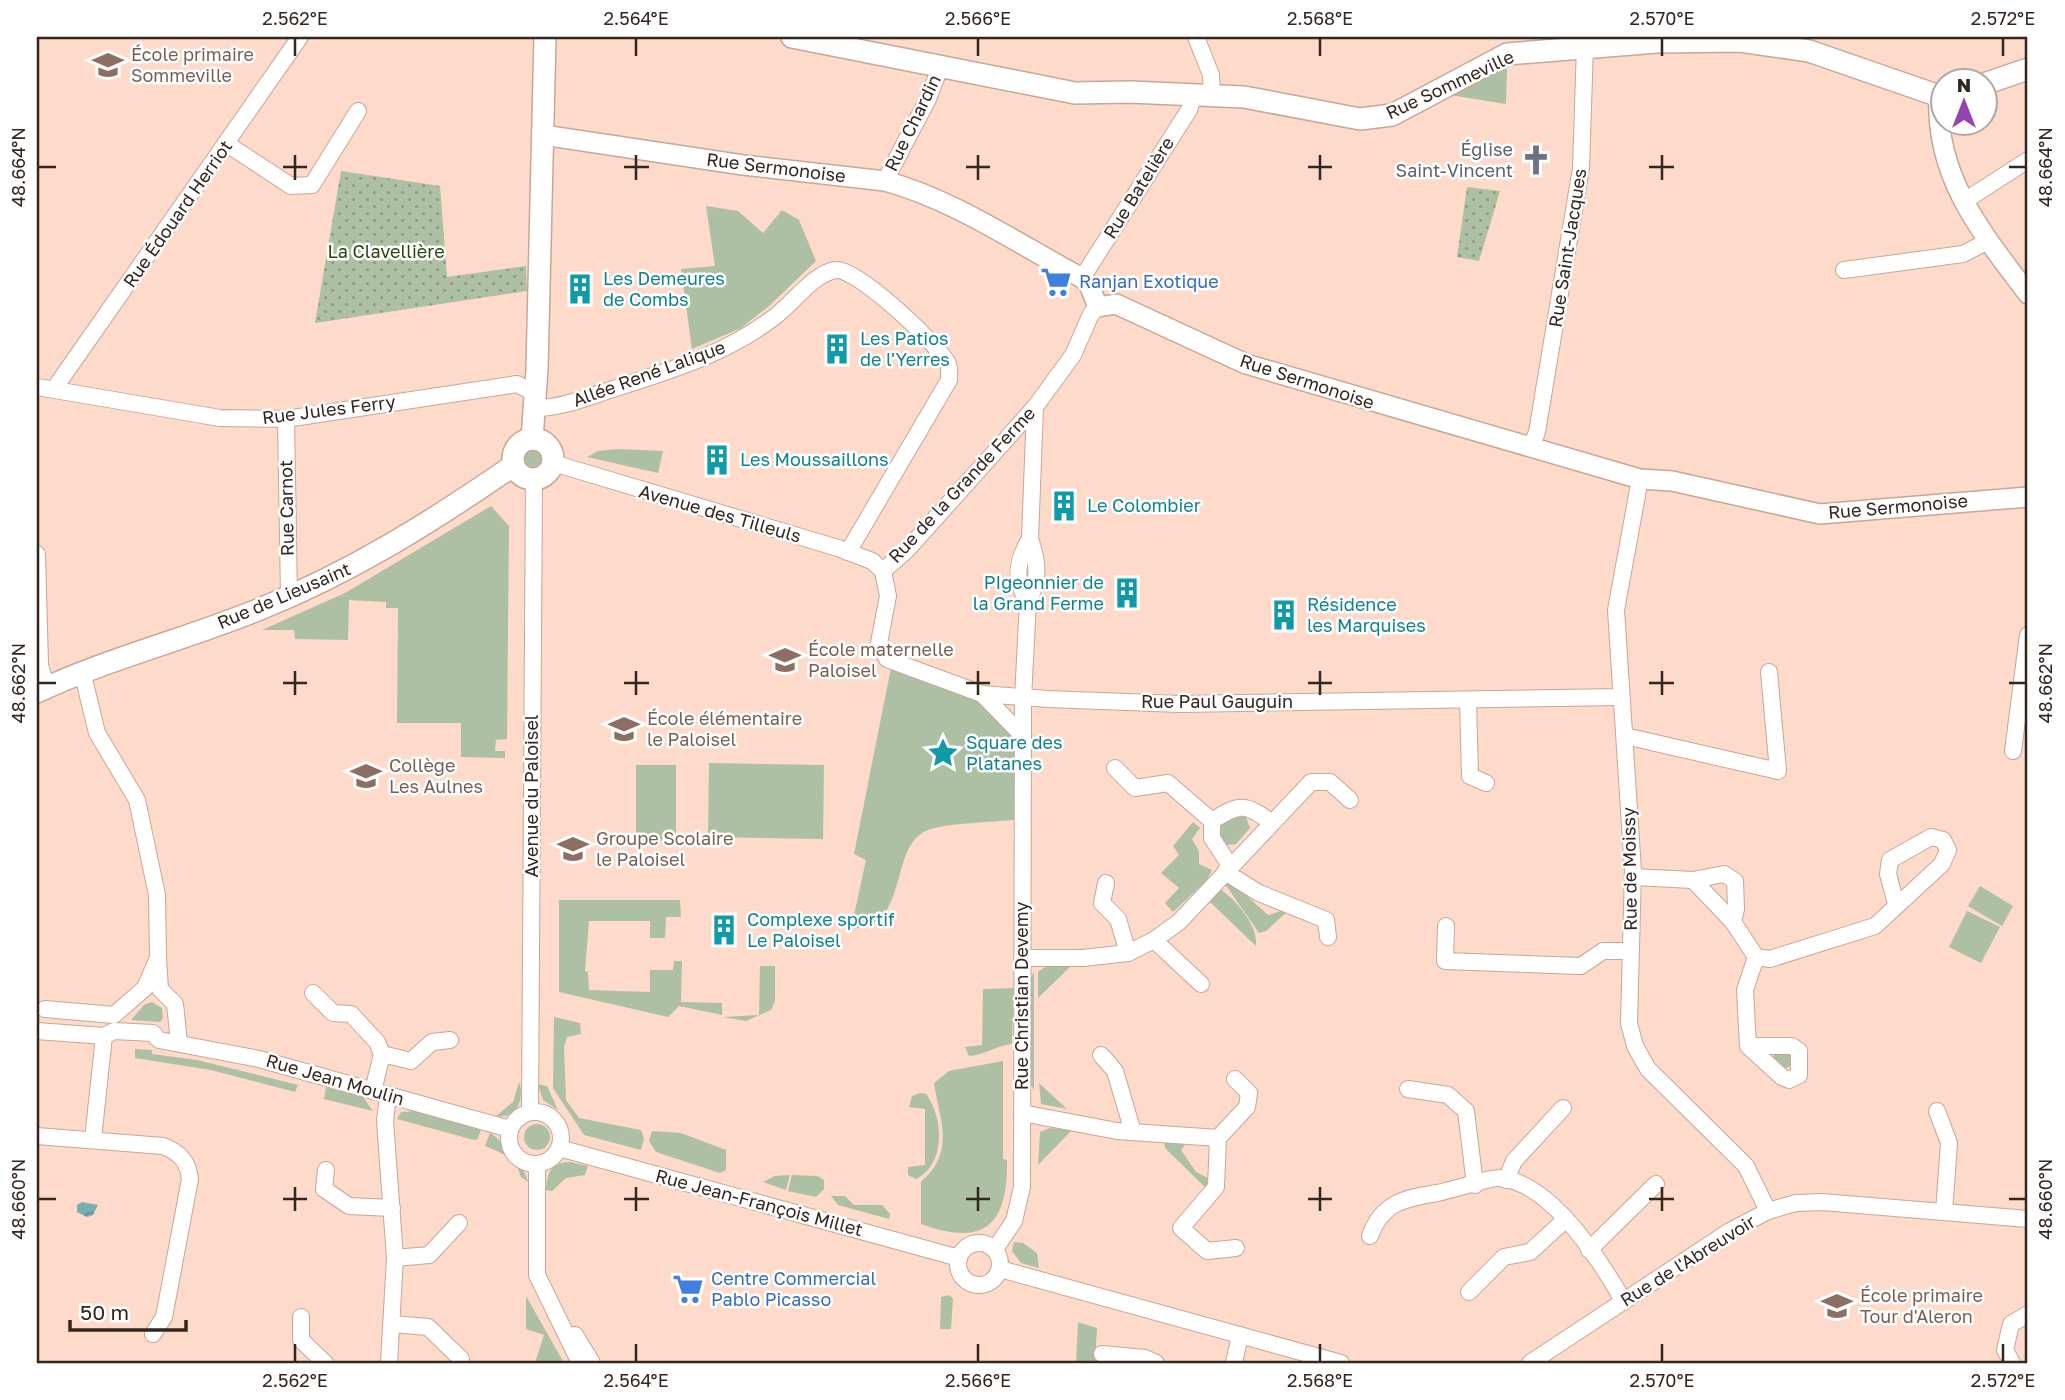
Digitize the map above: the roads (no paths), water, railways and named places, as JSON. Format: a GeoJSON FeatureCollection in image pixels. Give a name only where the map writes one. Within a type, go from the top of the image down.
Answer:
{"type":"FeatureCollection","features":[{"type":"Feature","properties":{"kind":"main road"},"geometry":{"type":"LineString","coordinates":[[532,439],[536,401],[545,37]]}},
{"type":"Feature","properties":{"kind":"main road","name":"Rue Sommeville"},"geometry":{"type":"LineString","coordinates":[[792,37],[1075,93],[1244,97],[1360,119],[1381,118],[1507,54],[1585,46],[1741,41],[1809,51],[1928,92]]}},
{"type":"Feature","properties":{"kind":"main road"},"geometry":{"type":"LineString","coordinates":[[1998,79],[2028,69]]}},
{"type":"Feature","properties":{"kind":"main road"},"geometry":{"type":"LineString","coordinates":[[532,439],[549,446],[553,463],[547,474],[534,479],[522,476],[514,465],[516,448],[532,439]]}},
{"type":"Feature","properties":{"kind":"main road","name":"Rue de Lieusaint"},"geometry":{"type":"LineString","coordinates":[[42,690],[82,671],[221,624],[289,597],[375,555],[470,498],[514,465]]}},
{"type":"Feature","properties":{"kind":"street","name":"Rue Édouard Herriot"},"geometry":{"type":"LineString","coordinates":[[54,389],[300,37]]}},
{"type":"Feature","properties":{"kind":"street"},"geometry":{"type":"LineString","coordinates":[[1196,37],[1211,75],[1203,96]]}},
{"type":"Feature","properties":{"kind":"street","name":"Rue Saint-Jacques"},"geometry":{"type":"LineString","coordinates":[[1531,447],[1539,418],[1584,136],[1585,46]]}},
{"type":"Feature","properties":{"kind":"street","name":"Rue Chardin"},"geometry":{"type":"LineString","coordinates":[[885,181],[928,99],[941,65]]}},
{"type":"Feature","properties":{"kind":"street","name":"Rue Batelière"},"geometry":{"type":"LineString","coordinates":[[1082,278],[1189,110],[1203,96]]}},
{"type":"Feature","properties":{"kind":"street"},"geometry":{"type":"LineString","coordinates":[[227,144],[291,186],[312,185],[358,111]]}},
{"type":"Feature","properties":{"kind":"street","name":"Rue Sermonoise"},"geometry":{"type":"LineString","coordinates":[[543,135],[743,165],[885,181],[934,198],[1082,278]]}},
{"type":"Feature","properties":{"kind":"street"},"geometry":{"type":"LineString","coordinates":[[1940,136],[1951,178],[1964,202],[1988,241],[2028,294]]}},
{"type":"Feature","properties":{"kind":"street"},"geometry":{"type":"LineString","coordinates":[[1964,202],[2028,160]]}},
{"type":"Feature","properties":{"kind":"street"},"geometry":{"type":"LineString","coordinates":[[1844,270],[1963,254],[1988,241]]}},
{"type":"Feature","properties":{"kind":"street","name":"Allée René Lalique"},"geometry":{"type":"LineString","coordinates":[[536,401],[590,396],[720,352],[773,319],[823,275],[837,270],[849,272],[879,292],[927,341],[948,364],[949,380],[848,552]]}},
{"type":"Feature","properties":{"kind":"street"},"geometry":{"type":"LineString","coordinates":[[1082,278],[1089,285],[1098,307]]}},
{"type":"Feature","properties":{"kind":"street","name":"Rue Sermonoise"},"geometry":{"type":"LineString","coordinates":[[1098,307],[1116,304],[1245,364],[1640,479],[1672,481],[1820,514],[2028,497]]}},
{"type":"Feature","properties":{"kind":"street","name":"Rue de la Grande Ferme"},"geometry":{"type":"LineString","coordinates":[[1023,698],[982,694],[887,659],[879,643],[888,596],[883,571],[907,550],[1035,407],[1073,355],[1091,314],[1098,307]]}},
{"type":"Feature","properties":{"kind":"street","name":"Rue Jules Ferry"},"geometry":{"type":"LineString","coordinates":[[37,387],[220,418],[286,419],[517,384],[536,401]]}},
{"type":"Feature","properties":{"kind":"street","name":"Rue Christian Devemy"},"geometry":{"type":"LineString","coordinates":[[995,1249],[1014,1221],[1022,1187],[1023,698],[1028,601],[1036,587],[1036,555],[1030,540],[1035,407]]}},
{"type":"Feature","properties":{"kind":"street","name":"Rue Carnot"},"geometry":{"type":"LineString","coordinates":[[286,419],[289,597]]}},
{"type":"Feature","properties":{"kind":"street","name":"Avenue des Tilleuls"},"geometry":{"type":"LineString","coordinates":[[553,463],[848,552],[872,561],[883,571]]}},
{"type":"Feature","properties":{"kind":"street","name":"Avenue du Paloisel"},"geometry":{"type":"LineString","coordinates":[[530,1112],[534,479]]}},
{"type":"Feature","properties":{"kind":"street","name":"Rue de Moissy"},"geometry":{"type":"LineString","coordinates":[[1640,479],[1616,610],[1633,877],[1629,1023],[1635,1046],[1648,1069],[1746,1166],[1769,1211]]}},
{"type":"Feature","properties":{"kind":"street"},"geometry":{"type":"LineString","coordinates":[[37,554],[42,690]]}},
{"type":"Feature","properties":{"kind":"street"},"geometry":{"type":"LineString","coordinates":[[2013,751],[2028,635]]}},
{"type":"Feature","properties":{"kind":"street"},"geometry":{"type":"LineString","coordinates":[[82,671],[97,733],[137,800],[157,895],[159,989],[174,1004],[179,1043]]}},
{"type":"Feature","properties":{"kind":"street"},"geometry":{"type":"LineString","coordinates":[[1625,736],[1778,771],[1769,672]]}},
{"type":"Feature","properties":{"kind":"street"},"geometry":{"type":"LineString","coordinates":[[982,694],[1023,736]]}},
{"type":"Feature","properties":{"kind":"street","name":"Rue Paul Gauguin"},"geometry":{"type":"LineString","coordinates":[[1023,698],[1180,704],[1621,697]]}},
{"type":"Feature","properties":{"kind":"street"},"geometry":{"type":"LineString","coordinates":[[1468,700],[1470,776],[1486,783]]}},
{"type":"Feature","properties":{"kind":"street"},"geometry":{"type":"LineString","coordinates":[[1115,768],[1135,788],[1168,783],[1212,821],[1212,838],[1228,869],[1259,892],[1326,920],[1328,937]]}},
{"type":"Feature","properties":{"kind":"street"},"geometry":{"type":"LineString","coordinates":[[1022,958],[1083,958],[1128,953],[1154,940],[1179,922],[1311,782],[1330,782],[1350,800]]}},
{"type":"Feature","properties":{"kind":"street"},"geometry":{"type":"LineString","coordinates":[[1212,821],[1232,807],[1253,808],[1272,823]]}},
{"type":"Feature","properties":{"kind":"street"},"geometry":{"type":"LineString","coordinates":[[1633,877],[1693,880],[1724,874],[1735,881],[1736,909],[1733,922]]}},
{"type":"Feature","properties":{"kind":"street"},"geometry":{"type":"LineString","coordinates":[[1693,880],[1733,922],[1756,957],[1770,959],[1875,926],[1896,904]]}},
{"type":"Feature","properties":{"kind":"street"},"geometry":{"type":"LineString","coordinates":[[1106,883],[1102,903],[1118,919],[1128,953]]}},
{"type":"Feature","properties":{"kind":"street"},"geometry":{"type":"LineString","coordinates":[[1446,926],[1445,961],[1581,966],[1604,951],[1630,951]]}},
{"type":"Feature","properties":{"kind":"street"},"geometry":{"type":"LineString","coordinates":[[1154,940],[1201,984]]}},
{"type":"Feature","properties":{"kind":"street"},"geometry":{"type":"LineString","coordinates":[[1748,1046],[1745,989],[1756,957]]}},
{"type":"Feature","properties":{"kind":"street"},"geometry":{"type":"LineString","coordinates":[[44,1009],[114,1014],[145,988],[158,958]]}},
{"type":"Feature","properties":{"kind":"street"},"geometry":{"type":"LineString","coordinates":[[313,993],[333,1013],[351,1014],[377,1042],[382,1054],[380,1093],[395,1258],[389,1363]]}},
{"type":"Feature","properties":{"kind":"street","name":"Rue Jean Moulin"},"geometry":{"type":"LineString","coordinates":[[37,1031],[106,1036],[114,1031],[152,1033],[159,1040],[259,1059],[510,1129]]}},
{"type":"Feature","properties":{"kind":"street"},"geometry":{"type":"LineString","coordinates":[[93,1139],[106,1036]]}},
{"type":"Feature","properties":{"kind":"street"},"geometry":{"type":"LineString","coordinates":[[382,1054],[411,1062],[432,1042],[450,1040]]}},
{"type":"Feature","properties":{"kind":"street"},"geometry":{"type":"LineString","coordinates":[[1101,1055],[1115,1071],[1133,1132]]}},
{"type":"Feature","properties":{"kind":"street"},"geometry":{"type":"LineString","coordinates":[[1235,1079],[1249,1093],[1247,1107],[1218,1138],[1216,1186],[1181,1228],[1207,1251],[1236,1248]]}},
{"type":"Feature","properties":{"kind":"street"},"geometry":{"type":"LineString","coordinates":[[1408,1089],[1448,1095],[1466,1111],[1475,1185]]}},
{"type":"Feature","properties":{"kind":"street"},"geometry":{"type":"LineString","coordinates":[[1506,1180],[1514,1161],[1563,1108]]}},
{"type":"Feature","properties":{"kind":"street"},"geometry":{"type":"LineString","coordinates":[[538,1111],[553,1118],[561,1132],[559,1148],[550,1159],[537,1164],[528,1163],[514,1153],[509,1137],[510,1129],[520,1116],[530,1112],[538,1111]]}},
{"type":"Feature","properties":{"kind":"street"},"geometry":{"type":"LineString","coordinates":[[1937,1111],[1949,1143],[1944,1212]]}},
{"type":"Feature","properties":{"kind":"street"},"geometry":{"type":"LineString","coordinates":[[1022,1113],[1133,1132],[1218,1138]]}},
{"type":"Feature","properties":{"kind":"street"},"geometry":{"type":"LineString","coordinates":[[37,1136],[163,1146],[175,1150],[189,1168],[190,1179],[164,1317],[153,1334]]}},
{"type":"Feature","properties":{"kind":"street","name":"Rue Jean-François Millet"},"geometry":{"type":"LineString","coordinates":[[559,1148],[959,1258]]}},
{"type":"Feature","properties":{"kind":"street"},"geometry":{"type":"LineString","coordinates":[[537,1164],[537,1275],[580,1363]]}},
{"type":"Feature","properties":{"kind":"street"},"geometry":{"type":"LineString","coordinates":[[326,1170],[324,1189],[349,1206],[391,1208]]}},
{"type":"Feature","properties":{"kind":"street"},"geometry":{"type":"LineString","coordinates":[[1370,1236],[1374,1225],[1399,1199],[1475,1185],[1497,1177],[1533,1188],[1566,1219],[1625,1302]]}},
{"type":"Feature","properties":{"kind":"street"},"geometry":{"type":"LineString","coordinates":[[1589,1250],[1656,1184]]}},
{"type":"Feature","properties":{"kind":"street","name":"Rue de l'Abreuvoir"},"geometry":{"type":"LineString","coordinates":[[1531,1363],[1730,1231],[1769,1211],[1796,1203],[1822,1202],[2028,1219]]}},
{"type":"Feature","properties":{"kind":"street"},"geometry":{"type":"LineString","coordinates":[[1469,1292],[1504,1257],[1530,1252],[1566,1219]]}},
{"type":"Feature","properties":{"kind":"street"},"geometry":{"type":"LineString","coordinates":[[395,1258],[429,1255],[459,1223]]}},
{"type":"Feature","properties":{"kind":"street"},"geometry":{"type":"LineString","coordinates":[[984,1243],[995,1249],[1000,1258],[1000,1269],[993,1280],[974,1284],[960,1271],[959,1258],[971,1244],[984,1243]]}},
{"type":"Feature","properties":{"kind":"street"},"geometry":{"type":"LineString","coordinates":[[1000,1269],[1341,1363]]}},
{"type":"Feature","properties":{"kind":"street"},"geometry":{"type":"LineString","coordinates":[[556,1312],[579,1340],[592,1363]]}},
{"type":"Feature","properties":{"kind":"street"},"geometry":{"type":"LineString","coordinates":[[2012,1363],[2005,1350],[2011,1324],[2028,1314]]}},
{"type":"Feature","properties":{"kind":"street"},"geometry":{"type":"LineString","coordinates":[[301,1317],[301,1340],[324,1363]]}},
{"type":"Feature","properties":{"kind":"street"},"geometry":{"type":"LineString","coordinates":[[393,1324],[428,1327],[461,1359],[461,1363]]}},
{"type":"Feature","properties":{"kind":"street"},"geometry":{"type":"LineString","coordinates":[[1234,1363],[1240,1335]]}},
{"type":"Feature","properties":{"kind":"street"},"geometry":{"type":"LineString","coordinates":[[1102,1354],[1145,1357],[1156,1363]]}},
{"type":"Feature","properties":{"kind":"water"},"geometry":{"type":"Polygon","coordinates":[[[82,1202],[98,1205],[93,1215],[87,1217],[77,1212],[77,1205],[82,1202]]]}},
{"type":"Feature","properties":{"kind":"place","name":"École primaire Sommeville"},"geometry":{"type":"Point","coordinates":[108,65]}},
{"type":"Feature","properties":{"kind":"place","name":"Église Saint-Vincent"},"geometry":{"type":"Point","coordinates":[1536,160]}},
{"type":"Feature","properties":{"kind":"place","name":"Ranjan Exotique"},"geometry":{"type":"Point","coordinates":[1056,282]}},
{"type":"Feature","properties":{"kind":"place","name":"Les Demeures de Combs"},"geometry":{"type":"Point","coordinates":[580,289]}},
{"type":"Feature","properties":{"kind":"place","name":"Les Patios de l'Yerres"},"geometry":{"type":"Point","coordinates":[837,349]}},
{"type":"Feature","properties":{"kind":"place","name":"Les Moussaillons"},"geometry":{"type":"Point","coordinates":[717,460]}},
{"type":"Feature","properties":{"kind":"place","name":"Le Colombier"},"geometry":{"type":"Point","coordinates":[1064,506]}},
{"type":"Feature","properties":{"kind":"place","name":"PIgeonnier de la Grand Ferme"},"geometry":{"type":"Point","coordinates":[1127,593]}},
{"type":"Feature","properties":{"kind":"place","name":"Résidence les Marquises"},"geometry":{"type":"Point","coordinates":[1284,615]}},
{"type":"Feature","properties":{"kind":"place","name":"École maternelle Paloisel"},"geometry":{"type":"Point","coordinates":[785,660]}},
{"type":"Feature","properties":{"kind":"place","name":"École élémentaire le Paloisel"},"geometry":{"type":"Point","coordinates":[624,729]}},
{"type":"Feature","properties":{"kind":"place","name":"Square des Platanes"},"geometry":{"type":"Point","coordinates":[943,753]}},
{"type":"Feature","properties":{"kind":"place","name":"Collège Les Aulnes"},"geometry":{"type":"Point","coordinates":[366,776]}},
{"type":"Feature","properties":{"kind":"place","name":"Groupe Scolaire le Paloisel"},"geometry":{"type":"Point","coordinates":[573,849]}},
{"type":"Feature","properties":{"kind":"place","name":"Complexe sportif Le Paloisel"},"geometry":{"type":"Point","coordinates":[724,930]}},
{"type":"Feature","properties":{"kind":"place","name":"Centre Commercial Pablo Picasso"},"geometry":{"type":"Point","coordinates":[688,1289]}},
{"type":"Feature","properties":{"kind":"place","name":"École primaire Tour d'Aleron"},"geometry":{"type":"Point","coordinates":[1837,1306]}},
{"type":"Feature","properties":{"kind":"park label","name":"La Clavellière"},"geometry":{"type":"Point","coordinates":[386,252]}}]}
